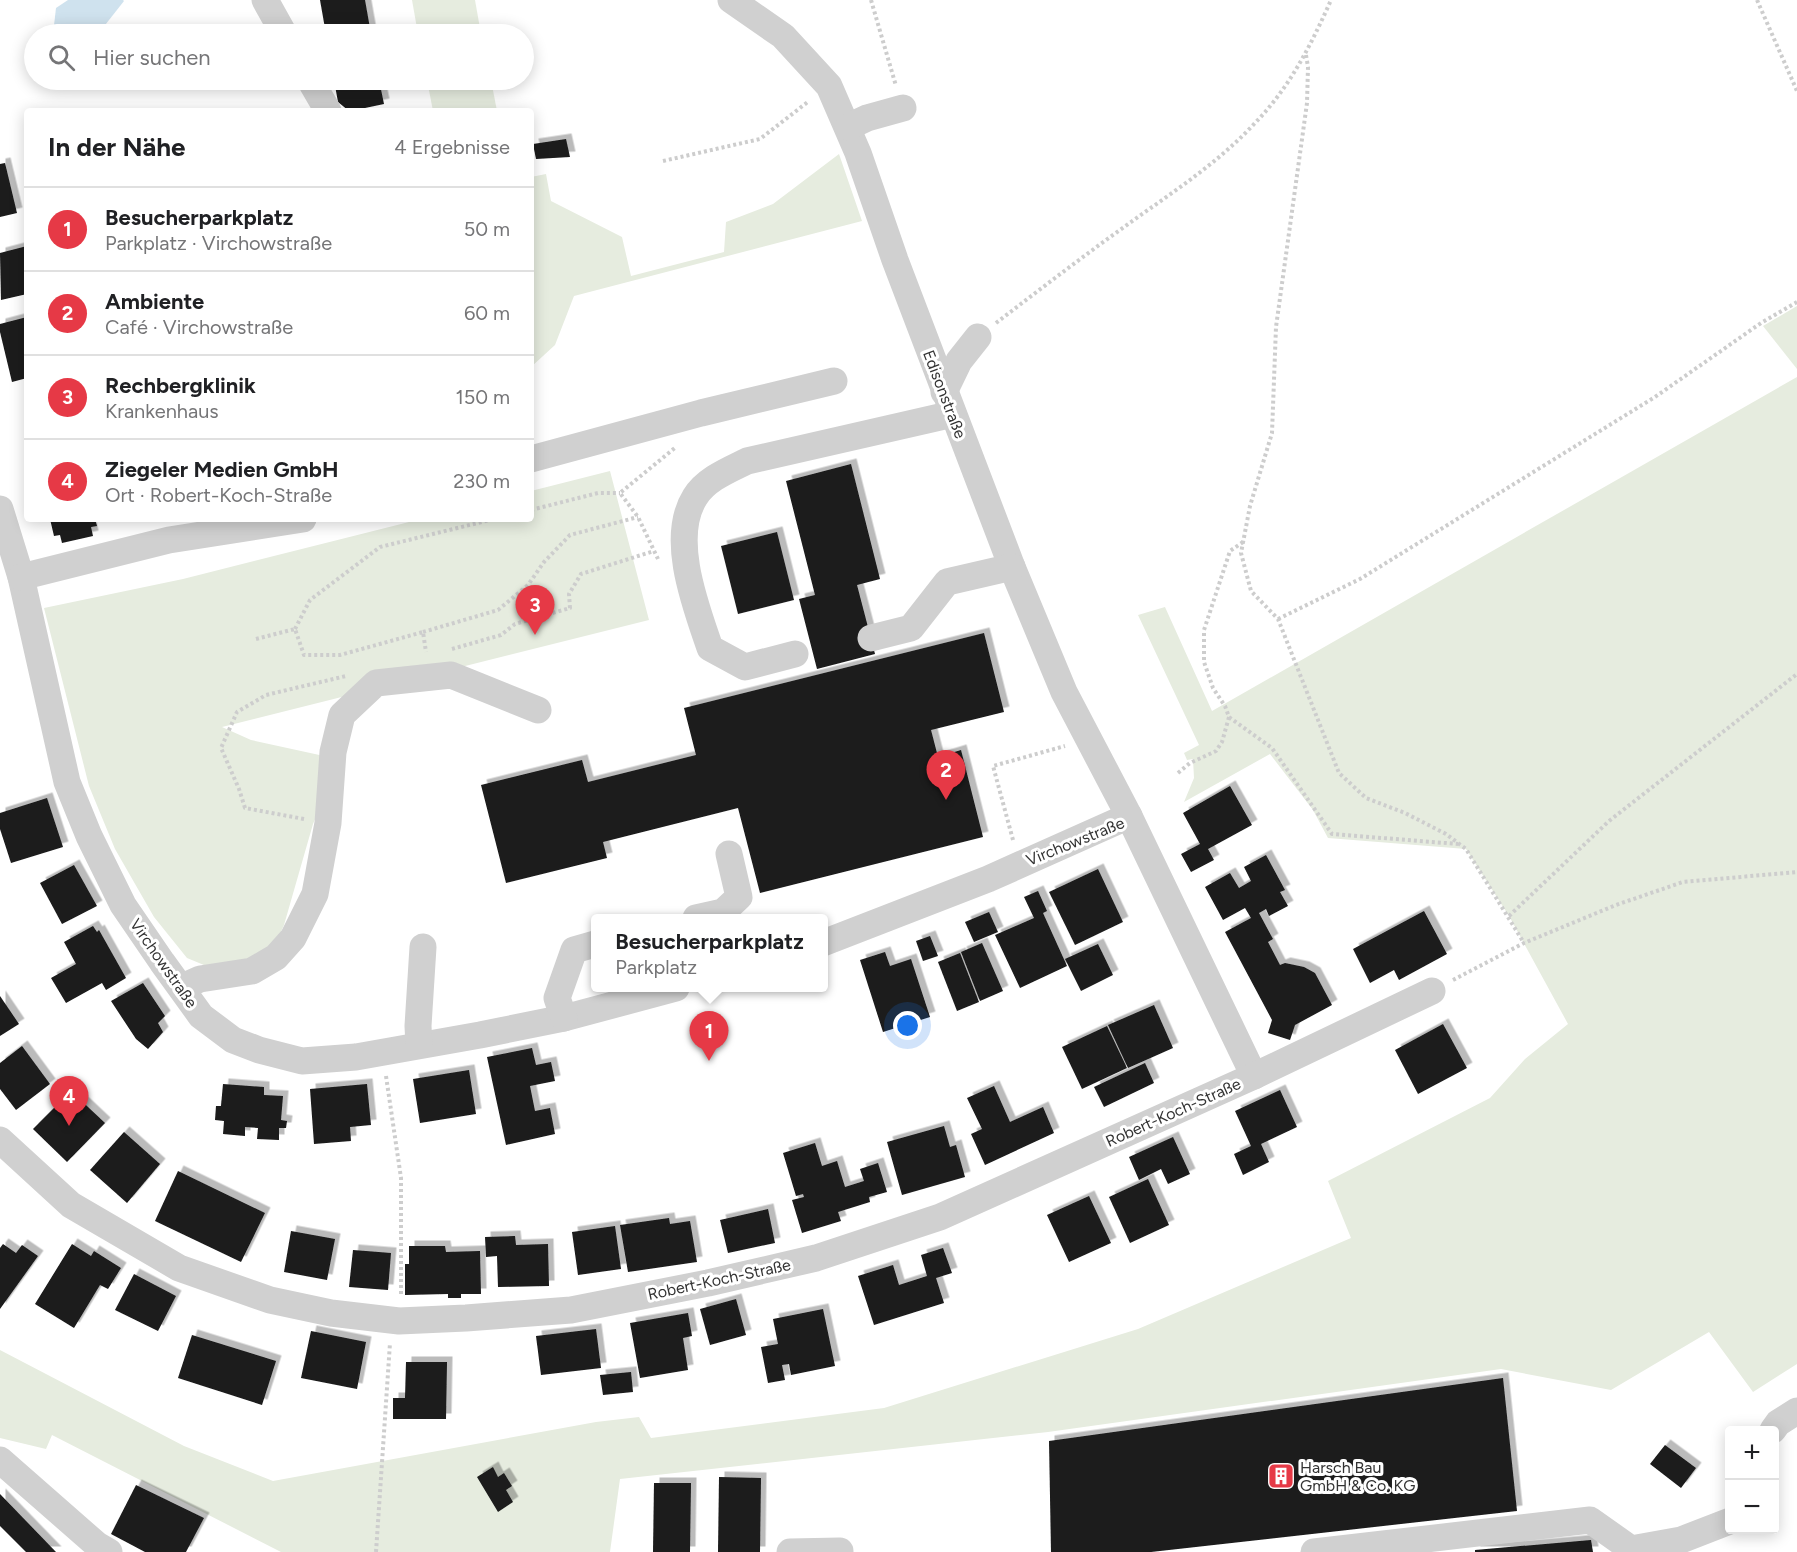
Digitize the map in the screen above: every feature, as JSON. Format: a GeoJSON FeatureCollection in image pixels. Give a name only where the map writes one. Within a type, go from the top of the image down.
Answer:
{"type":"FeatureCollection","features":[{"type":"Feature","properties":{"kind":"street"},"geometry":{"type":"LineString","coordinates":[[265,0],[278,24]]}},
{"type":"Feature","properties":{"kind":"street","name":"Edisonstraße"},"geometry":{"type":"LineString","coordinates":[[731,0],[783,36],[829,86],[848,127],[895,260],[1012,567],[1064,692],[1129,816]]}},
{"type":"Feature","properties":{"kind":"street"},"geometry":{"type":"LineString","coordinates":[[316,90],[326,108]]}},
{"type":"Feature","properties":{"kind":"street"},"geometry":{"type":"LineString","coordinates":[[848,127],[867,118],[903,108]]}},
{"type":"Feature","properties":{"kind":"street"},"geometry":{"type":"LineString","coordinates":[[795,654],[745,667],[710,648],[693,599],[684,540],[687,516],[694,497],[720,474],[747,461],[949,403],[959,361],[978,337]]}},
{"type":"Feature","properties":{"kind":"street"},"geometry":{"type":"LineString","coordinates":[[534,458],[701,413],[834,381]]}},
{"type":"Feature","properties":{"kind":"street","name":"Virchowstraße"},"geometry":{"type":"LineString","coordinates":[[1,517],[21,577],[67,782],[89,836],[123,905],[201,1016],[234,1040],[259,1050],[302,1061],[356,1057],[564,1018],[658,992]]}},
{"type":"Feature","properties":{"kind":"street"},"geometry":{"type":"LineString","coordinates":[[21,577],[169,540],[284,522]]}},
{"type":"Feature","properties":{"kind":"street"},"geometry":{"type":"LineString","coordinates":[[871,638],[911,628],[947,582],[1012,567]]}},
{"type":"Feature","properties":{"kind":"street"},"geometry":{"type":"LineString","coordinates":[[182,987],[200,979],[252,971],[276,957],[293,938],[315,894],[328,823],[333,752],[342,715],[376,682],[451,675],[538,710]]}},
{"type":"Feature","properties":{"kind":"street","name":"Virchowstraße"},"geometry":{"type":"LineString","coordinates":[[828,941],[988,879],[1129,816],[1254,1076]]}},
{"type":"Feature","properties":{"kind":"street"},"geometry":{"type":"LineString","coordinates":[[714,914],[723,912],[739,897],[729,854]]}},
{"type":"Feature","properties":{"kind":"street"},"geometry":{"type":"LineString","coordinates":[[564,1018],[557,998],[574,950],[591,945]]}},
{"type":"Feature","properties":{"kind":"street"},"geometry":{"type":"LineString","coordinates":[[419,1045],[423,947]]}},
{"type":"Feature","properties":{"kind":"street","name":"Robert-Koch-Straße"},"geometry":{"type":"LineString","coordinates":[[0,1140],[71,1205],[179,1268],[270,1300],[331,1313],[399,1321],[571,1310],[708,1283],[816,1258],[940,1217],[1254,1076],[1432,991]]}},
{"type":"Feature","properties":{"kind":"street"},"geometry":{"type":"LineString","coordinates":[[1777,1426],[1797,1411]]}},
{"type":"Feature","properties":{"kind":"street"},"geometry":{"type":"LineString","coordinates":[[0,1460],[97,1545],[109,1552]]}},
{"type":"Feature","properties":{"kind":"street"},"geometry":{"type":"LineString","coordinates":[[1314,1552],[1590,1520],[1631,1549],[1681,1540],[1725,1523]]}},
{"type":"Feature","properties":{"kind":"street"},"geometry":{"type":"LineString","coordinates":[[790,1552],[841,1544]]}},
{"type":"Feature","properties":{"kind":"path"},"geometry":{"type":"LineString","coordinates":[[871,0],[903,108]]}},
{"type":"Feature","properties":{"kind":"path"},"geometry":{"type":"LineString","coordinates":[[978,337],[1058,274],[1212,163],[1256,123],[1306,55],[1331,0]]}},
{"type":"Feature","properties":{"kind":"path"},"geometry":{"type":"LineString","coordinates":[[1757,0],[1797,91]]}},
{"type":"Feature","properties":{"kind":"path"},"geometry":{"type":"LineString","coordinates":[[1306,55],[1307,103],[1276,327],[1272,433],[1250,506],[1241,553],[1251,591],[1278,619],[1339,773],[1366,798],[1405,813],[1446,834],[1466,849],[1524,943]]}},
{"type":"Feature","properties":{"kind":"path"},"geometry":{"type":"LineString","coordinates":[[663,160],[760,139],[829,86]]}},
{"type":"Feature","properties":{"kind":"path"},"geometry":{"type":"LineString","coordinates":[[1278,619],[1360,579],[1654,397],[1761,323],[1797,302]]}},
{"type":"Feature","properties":{"kind":"path"},"geometry":{"type":"LineString","coordinates":[[534,509],[598,493],[620,493]]}},
{"type":"Feature","properties":{"kind":"path"},"geometry":{"type":"LineString","coordinates":[[482,522],[380,547],[310,600],[295,629],[304,655],[340,655],[425,633],[498,610],[528,585],[544,562],[570,535],[638,517]]}},
{"type":"Feature","properties":{"kind":"path"},"geometry":{"type":"LineString","coordinates":[[1178,772],[1216,751],[1222,742],[1229,717],[1226,706],[1214,688],[1204,662],[1204,630],[1230,551],[1243,542]]}},
{"type":"Feature","properties":{"kind":"path"},"geometry":{"type":"LineString","coordinates":[[256,639],[295,629]]}},
{"type":"Feature","properties":{"kind":"path"},"geometry":{"type":"LineString","coordinates":[[423,632],[426,656]]}},
{"type":"Feature","properties":{"kind":"path"},"geometry":{"type":"LineString","coordinates":[[1509,916],[1609,821],[1797,675]]}},
{"type":"Feature","properties":{"kind":"path"},"geometry":{"type":"LineString","coordinates":[[1229,717],[1272,748],[1332,834],[1460,844]]}},
{"type":"Feature","properties":{"kind":"path"},"geometry":{"type":"LineString","coordinates":[[1020,864],[993,766],[1088,740]]}},
{"type":"Feature","properties":{"kind":"path"},"geometry":{"type":"LineString","coordinates":[[1432,991],[1524,943],[1616,905],[1683,882],[1797,872]]}},
{"type":"Feature","properties":{"kind":"path"},"geometry":{"type":"LineString","coordinates":[[383,1052],[401,1178],[401,1293]]}},
{"type":"Feature","properties":{"kind":"path"},"geometry":{"type":"LineString","coordinates":[[376,1552],[390,1332]]}},
{"type":"Feature","properties":{"kind":"shaded area"},"geometry":{"type":"Polygon","coordinates":[[[412,0],[475,0],[479,24],[416,24],[412,0]]]}},
{"type":"Feature","properties":{"kind":"shaded area"},"geometry":{"type":"Polygon","coordinates":[[[429,90],[493,90],[496,108],[432,108],[429,90]]]}},
{"type":"Feature","properties":{"kind":"shaded area"},"geometry":{"type":"Polygon","coordinates":[[[839,154],[862,221],[574,296],[555,345],[534,364],[534,176],[546,174],[551,201],[622,237],[631,276],[724,252],[726,222],[773,204],[839,154]]]}},
{"type":"Feature","properties":{"kind":"shaded area"},"geometry":{"type":"Polygon","coordinates":[[[1797,306],[1797,369],[1763,326],[1797,306]]]}},
{"type":"Feature","properties":{"kind":"shaded area"},"geometry":{"type":"Polygon","coordinates":[[[1797,377],[1797,1364],[1753,1392],[1709,1332],[1611,1390],[1501,1369],[1048,1432],[620,1479],[610,1552],[281,1552],[52,1435],[46,1449],[0,1438],[0,1350],[184,1446],[273,1481],[596,1422],[639,1417],[651,1438],[884,1408],[1138,1329],[1351,1238],[1328,1181],[1490,1098],[1525,1059],[1568,1024],[1509,916],[1466,849],[1328,838],[1313,810],[1270,754],[1184,802],[1194,778],[1193,759],[1187,760],[1184,753],[1199,745],[1138,615],[1165,607],[1212,711],[1797,377]]]}},
{"type":"Feature","properties":{"kind":"shaded area"},"geometry":{"type":"Polygon","coordinates":[[[610,471],[649,620],[222,727],[251,740],[324,756],[319,810],[284,925],[273,949],[216,970],[187,958],[154,917],[115,849],[89,786],[44,608],[183,579],[409,522],[534,522],[534,490],[610,471]]]}},
{"type":"Feature","properties":{"kind":"water"},"geometry":{"type":"Polygon","coordinates":[[[68,0],[124,1],[106,24],[54,24],[56,8],[68,0]]]}},
{"type":"Feature","properties":{"kind":"building"},"geometry":{"type":"Polygon","coordinates":[[[320,0],[365,0],[369,24],[324,24],[320,0]]]}},
{"type":"Feature","properties":{"kind":"building"},"geometry":{"type":"Polygon","coordinates":[[[336,90],[381,90],[384,104],[365,108],[345,108],[338,102],[336,90]]]}},
{"type":"Feature","properties":{"kind":"building"},"geometry":{"type":"Polygon","coordinates":[[[566,139],[570,157],[536,159],[534,144],[566,139]]]}},
{"type":"Feature","properties":{"kind":"building"},"geometry":{"type":"Polygon","coordinates":[[[5,163],[17,213],[0,217],[0,164],[5,163]]]}},
{"type":"Feature","properties":{"kind":"building"},"geometry":{"type":"Polygon","coordinates":[[[24,247],[24,295],[1,300],[0,253],[24,247]]]}},
{"type":"Feature","properties":{"kind":"building"},"geometry":{"type":"Polygon","coordinates":[[[24,318],[24,379],[12,382],[0,324],[24,318]]]}},
{"type":"Feature","properties":{"kind":"building"},"geometry":{"type":"Polygon","coordinates":[[[851,464],[880,579],[857,585],[875,654],[817,669],[799,599],[815,595],[786,481],[851,464]]]}},
{"type":"Feature","properties":{"kind":"building"},"geometry":{"type":"Polygon","coordinates":[[[51,522],[96,522],[97,526],[91,527],[93,536],[62,543],[60,535],[54,536],[51,522]]]}},
{"type":"Feature","properties":{"kind":"building"},"geometry":{"type":"Polygon","coordinates":[[[777,532],[794,600],[738,614],[721,546],[777,532]]]}},
{"type":"Feature","properties":{"kind":"building"},"geometry":{"type":"Polygon","coordinates":[[[984,633],[1004,712],[931,730],[938,757],[961,750],[983,837],[760,893],[738,808],[603,842],[607,858],[506,883],[481,785],[582,760],[588,782],[696,755],[684,708],[984,633]]]}},
{"type":"Feature","properties":{"kind":"building"},"geometry":{"type":"Polygon","coordinates":[[[1230,786],[1252,825],[1208,849],[1214,860],[1191,872],[1181,854],[1200,844],[1183,813],[1230,786]]]}},
{"type":"Feature","properties":{"kind":"building"},"geometry":{"type":"Polygon","coordinates":[[[47,798],[63,847],[11,863],[0,829],[0,813],[47,798]]]}},
{"type":"Feature","properties":{"kind":"building"},"geometry":{"type":"Polygon","coordinates":[[[1266,855],[1285,890],[1280,892],[1288,906],[1269,916],[1266,909],[1259,913],[1273,939],[1268,942],[1280,965],[1285,963],[1304,967],[1315,973],[1332,1005],[1295,1025],[1290,1040],[1268,1033],[1272,1020],[1225,932],[1251,918],[1245,908],[1223,920],[1205,887],[1230,873],[1239,888],[1251,881],[1244,867],[1266,855]]]}},
{"type":"Feature","properties":{"kind":"building"},"geometry":{"type":"Polygon","coordinates":[[[74,865],[97,906],[62,924],[40,883],[74,865]]]}},
{"type":"Feature","properties":{"kind":"building"},"geometry":{"type":"Polygon","coordinates":[[[1098,869],[1123,922],[1075,945],[1049,892],[1098,869]]]}},
{"type":"Feature","properties":{"kind":"building"},"geometry":{"type":"Polygon","coordinates":[[[1038,891],[1047,911],[1043,913],[1067,966],[1020,988],[995,935],[1034,918],[1024,897],[1038,891]]]}},
{"type":"Feature","properties":{"kind":"building"},"geometry":{"type":"Polygon","coordinates":[[[1424,911],[1447,954],[1399,980],[1394,970],[1370,983],[1353,949],[1424,911]]]}},
{"type":"Feature","properties":{"kind":"building"},"geometry":{"type":"Polygon","coordinates":[[[989,912],[998,932],[974,942],[965,922],[989,912]]]}},
{"type":"Feature","properties":{"kind":"building"},"geometry":{"type":"Polygon","coordinates":[[[93,926],[97,932],[99,930],[126,978],[106,990],[102,983],[66,1003],[51,978],[76,964],[64,942],[93,926]]]}},
{"type":"Feature","properties":{"kind":"building"},"geometry":{"type":"Polygon","coordinates":[[[930,936],[938,956],[923,961],[916,941],[930,936]]]}},
{"type":"Feature","properties":{"kind":"building"},"geometry":{"type":"Polygon","coordinates":[[[982,943],[1003,991],[980,1001],[961,952],[982,943]]]}},
{"type":"Feature","properties":{"kind":"building"},"geometry":{"type":"Polygon","coordinates":[[[1098,944],[1113,975],[1081,991],[1065,959],[1098,944]]]}},
{"type":"Feature","properties":{"kind":"building"},"geometry":{"type":"Polygon","coordinates":[[[885,952],[890,966],[911,959],[930,1017],[883,1032],[860,960],[885,952]]]}},
{"type":"Feature","properties":{"kind":"building"},"geometry":{"type":"Polygon","coordinates":[[[960,953],[979,1002],[957,1011],[938,962],[960,953]]]}},
{"type":"Feature","properties":{"kind":"building"},"geometry":{"type":"Polygon","coordinates":[[[143,983],[165,1016],[158,1023],[163,1032],[148,1049],[136,1039],[111,1001],[143,983]]]}},
{"type":"Feature","properties":{"kind":"building"},"geometry":{"type":"Polygon","coordinates":[[[0,996],[19,1024],[0,1036],[0,996]]]}},
{"type":"Feature","properties":{"kind":"building"},"geometry":{"type":"Polygon","coordinates":[[[1154,1005],[1173,1048],[1128,1068],[1108,1025],[1154,1005]]]}},
{"type":"Feature","properties":{"kind":"building"},"geometry":{"type":"Polygon","coordinates":[[[1443,1024],[1467,1068],[1418,1094],[1395,1050],[1443,1024]]]}},
{"type":"Feature","properties":{"kind":"building"},"geometry":{"type":"Polygon","coordinates":[[[1107,1026],[1127,1068],[1082,1089],[1062,1047],[1107,1026]]]}},
{"type":"Feature","properties":{"kind":"building"},"geometry":{"type":"Polygon","coordinates":[[[22,1046],[50,1084],[16,1110],[0,1089],[0,1063],[22,1046]]]}},
{"type":"Feature","properties":{"kind":"building"},"geometry":{"type":"Polygon","coordinates":[[[532,1048],[536,1065],[551,1062],[555,1081],[530,1086],[535,1111],[550,1108],[555,1134],[506,1145],[487,1057],[532,1048]]]}},
{"type":"Feature","properties":{"kind":"building"},"geometry":{"type":"Polygon","coordinates":[[[1145,1063],[1154,1083],[1104,1107],[1094,1087],[1145,1063]]]}},
{"type":"Feature","properties":{"kind":"building"},"geometry":{"type":"Polygon","coordinates":[[[469,1070],[476,1114],[420,1123],[413,1079],[469,1070]]]}},
{"type":"Feature","properties":{"kind":"building"},"geometry":{"type":"Polygon","coordinates":[[[223,1084],[264,1087],[264,1095],[283,1096],[281,1120],[287,1121],[286,1128],[279,1128],[279,1140],[257,1139],[258,1128],[245,1127],[245,1136],[223,1134],[224,1121],[215,1120],[216,1106],[221,1106],[223,1084]]]}},
{"type":"Feature","properties":{"kind":"building"},"geometry":{"type":"Polygon","coordinates":[[[367,1084],[371,1125],[350,1127],[351,1141],[314,1144],[310,1089],[367,1084]]]}},
{"type":"Feature","properties":{"kind":"building"},"geometry":{"type":"Polygon","coordinates":[[[994,1086],[1010,1122],[1043,1107],[1054,1133],[985,1165],[971,1134],[982,1129],[967,1098],[994,1086]]]}},
{"type":"Feature","properties":{"kind":"building"},"geometry":{"type":"Polygon","coordinates":[[[1280,1090],[1297,1127],[1261,1144],[1269,1162],[1243,1175],[1234,1154],[1251,1146],[1235,1111],[1280,1090]]]}},
{"type":"Feature","properties":{"kind":"building"},"geometry":{"type":"Polygon","coordinates":[[[71,1091],[105,1123],[67,1162],[33,1129],[71,1091]]]}},
{"type":"Feature","properties":{"kind":"building"},"geometry":{"type":"Polygon","coordinates":[[[944,1126],[950,1147],[956,1145],[965,1177],[902,1195],[887,1142],[944,1126]]]}},
{"type":"Feature","properties":{"kind":"building"},"geometry":{"type":"Polygon","coordinates":[[[124,1132],[160,1164],[127,1203],[90,1170],[124,1132]]]}},
{"type":"Feature","properties":{"kind":"building"},"geometry":{"type":"Polygon","coordinates":[[[1173,1137],[1190,1174],[1168,1184],[1161,1169],[1139,1180],[1129,1157],[1173,1137]]]}},
{"type":"Feature","properties":{"kind":"building"},"geometry":{"type":"Polygon","coordinates":[[[815,1143],[822,1166],[837,1161],[845,1187],[864,1181],[860,1169],[878,1163],[887,1192],[869,1197],[870,1202],[838,1212],[841,1221],[802,1233],[792,1200],[804,1197],[803,1194],[796,1196],[783,1153],[815,1143]]]}},
{"type":"Feature","properties":{"kind":"building"},"geometry":{"type":"Polygon","coordinates":[[[178,1171],[265,1213],[241,1262],[155,1221],[178,1171]]]}},
{"type":"Feature","properties":{"kind":"building"},"geometry":{"type":"Polygon","coordinates":[[[1148,1179],[1169,1225],[1130,1243],[1109,1197],[1148,1179]]]}},
{"type":"Feature","properties":{"kind":"building"},"geometry":{"type":"Polygon","coordinates":[[[1089,1196],[1111,1243],[1069,1262],[1047,1215],[1089,1196]]]}},
{"type":"Feature","properties":{"kind":"building"},"geometry":{"type":"Polygon","coordinates":[[[768,1209],[775,1243],[728,1253],[720,1220],[768,1209]]]}},
{"type":"Feature","properties":{"kind":"building"},"geometry":{"type":"Polygon","coordinates":[[[669,1218],[670,1224],[690,1221],[697,1262],[628,1272],[620,1225],[669,1218]]]}},
{"type":"Feature","properties":{"kind":"building"},"geometry":{"type":"Polygon","coordinates":[[[615,1226],[621,1269],[578,1275],[572,1232],[615,1226]]]}},
{"type":"Feature","properties":{"kind":"building"},"geometry":{"type":"Polygon","coordinates":[[[291,1231],[335,1239],[327,1280],[284,1272],[291,1231]]]}},
{"type":"Feature","properties":{"kind":"building"},"geometry":{"type":"Polygon","coordinates":[[[515,1236],[516,1245],[548,1244],[549,1286],[498,1287],[497,1256],[486,1257],[485,1237],[515,1236]]]}},
{"type":"Feature","properties":{"kind":"building"},"geometry":{"type":"Polygon","coordinates":[[[3,1244],[16,1253],[22,1245],[38,1256],[0,1309],[0,1248],[3,1244]]]}},
{"type":"Feature","properties":{"kind":"building"},"geometry":{"type":"Polygon","coordinates":[[[72,1244],[91,1256],[94,1251],[121,1268],[108,1289],[100,1285],[74,1328],[35,1304],[72,1244]]]}},
{"type":"Feature","properties":{"kind":"building"},"geometry":{"type":"Polygon","coordinates":[[[409,1246],[445,1246],[446,1252],[480,1251],[481,1294],[461,1294],[461,1298],[448,1298],[448,1294],[405,1295],[405,1264],[409,1264],[409,1246]]]}},
{"type":"Feature","properties":{"kind":"building"},"geometry":{"type":"Polygon","coordinates":[[[943,1248],[952,1273],[936,1278],[944,1303],[874,1325],[858,1276],[893,1265],[899,1285],[927,1276],[921,1255],[943,1248]]]}},
{"type":"Feature","properties":{"kind":"building"},"geometry":{"type":"Polygon","coordinates":[[[353,1250],[391,1253],[388,1290],[349,1287],[353,1250]]]}},
{"type":"Feature","properties":{"kind":"building"},"geometry":{"type":"Polygon","coordinates":[[[134,1274],[176,1296],[158,1331],[115,1310],[134,1274]]]}},
{"type":"Feature","properties":{"kind":"building"},"geometry":{"type":"Polygon","coordinates":[[[736,1299],[746,1335],[710,1345],[700,1309],[736,1299]]]}},
{"type":"Feature","properties":{"kind":"building"},"geometry":{"type":"Polygon","coordinates":[[[823,1309],[835,1366],[791,1375],[789,1364],[782,1365],[785,1380],[768,1383],[761,1347],[778,1344],[773,1319],[823,1309]]]}},
{"type":"Feature","properties":{"kind":"building"},"geometry":{"type":"Polygon","coordinates":[[[688,1313],[692,1336],[683,1338],[688,1370],[640,1378],[630,1323],[688,1313]]]}},
{"type":"Feature","properties":{"kind":"building"},"geometry":{"type":"Polygon","coordinates":[[[596,1329],[601,1368],[541,1375],[536,1336],[596,1329]]]}},
{"type":"Feature","properties":{"kind":"building"},"geometry":{"type":"Polygon","coordinates":[[[311,1331],[366,1342],[357,1389],[301,1378],[311,1331]]]}},
{"type":"Feature","properties":{"kind":"building"},"geometry":{"type":"Polygon","coordinates":[[[192,1335],[276,1361],[262,1405],[178,1378],[192,1335]]]}},
{"type":"Feature","properties":{"kind":"building"},"geometry":{"type":"Polygon","coordinates":[[[406,1362],[447,1362],[446,1419],[393,1419],[393,1398],[405,1398],[406,1362]]]}},
{"type":"Feature","properties":{"kind":"building"},"geometry":{"type":"Polygon","coordinates":[[[631,1372],[633,1392],[603,1395],[600,1375],[631,1372]]]}},
{"type":"Feature","properties":{"kind":"building","name":"Harsch Bau GmbH & Co. KG"},"geometry":{"type":"Polygon","coordinates":[[[1503,1378],[1517,1511],[1151,1552],[1051,1552],[1049,1441],[1503,1378]]]}},
{"type":"Feature","properties":{"kind":"building"},"geometry":{"type":"Polygon","coordinates":[[[1665,1445],[1696,1468],[1681,1488],[1650,1464],[1665,1445]]]}},
{"type":"Feature","properties":{"kind":"building"},"geometry":{"type":"Polygon","coordinates":[[[493,1467],[498,1477],[504,1473],[512,1486],[506,1490],[513,1502],[498,1512],[477,1477],[493,1467]]]}},
{"type":"Feature","properties":{"kind":"building"},"geometry":{"type":"Polygon","coordinates":[[[719,1477],[761,1478],[760,1552],[718,1552],[719,1477]]]}},
{"type":"Feature","properties":{"kind":"building"},"geometry":{"type":"Polygon","coordinates":[[[654,1483],[691,1483],[690,1552],[653,1552],[654,1483]]]}},
{"type":"Feature","properties":{"kind":"building"},"geometry":{"type":"Polygon","coordinates":[[[136,1485],[204,1518],[186,1552],[145,1552],[111,1534],[136,1485]]]}},
{"type":"Feature","properties":{"kind":"building"},"geometry":{"type":"Polygon","coordinates":[[[0,1494],[56,1552],[26,1552],[0,1526],[0,1494]]]}},
{"type":"Feature","properties":{"kind":"building"},"geometry":{"type":"Polygon","coordinates":[[[1591,1540],[1593,1552],[1475,1552],[1475,1550],[1591,1540]]]}},
{"type":"Feature","properties":{"kind":"place","name":"Rechbergklinik"},"geometry":{"type":"Point","coordinates":[535,635]}},
{"type":"Feature","properties":{"kind":"place","name":"Ambiente"},"geometry":{"type":"Point","coordinates":[946,800]}},
{"type":"Feature","properties":{"kind":"place","name":"Besucherparkplatz"},"geometry":{"type":"Point","coordinates":[709,1061]}},
{"type":"Feature","properties":{"kind":"place","name":"Ziegeler Medien GmbH"},"geometry":{"type":"Point","coordinates":[69,1126]}},
{"type":"Feature","properties":{"kind":"place","name":"Harsch Bau GmbH & Co. KG"},"geometry":{"type":"Point","coordinates":[1281,1476]}}]}
